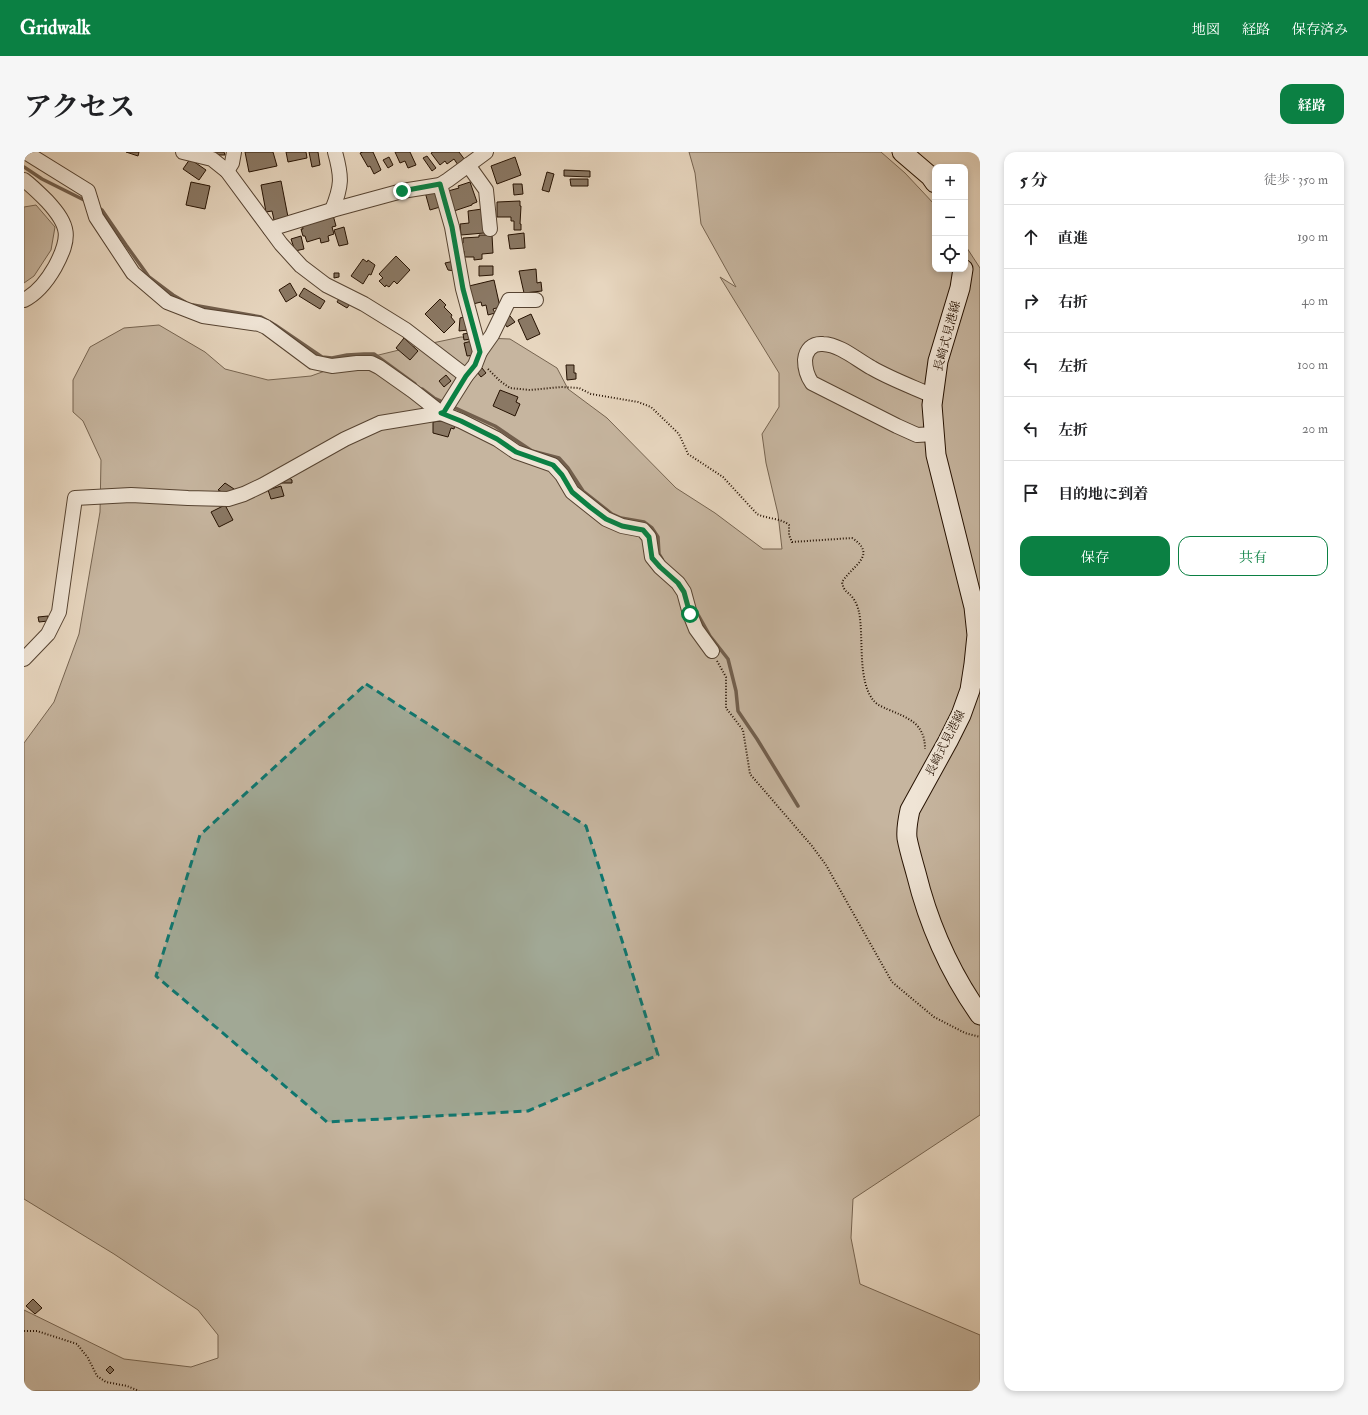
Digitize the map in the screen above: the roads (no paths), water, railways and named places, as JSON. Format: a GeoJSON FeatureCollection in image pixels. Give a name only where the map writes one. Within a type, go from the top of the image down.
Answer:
{"type":"FeatureCollection","features":[{"type":"Feature","properties":{"kind":"main road"},"geometry":{"type":"LineString","coordinates":[[905,153],[932,179]]}},
{"type":"Feature","properties":{"kind":"main road","name":"長崎式見港線"},"geometry":{"type":"LineString","coordinates":[[963,272],[960,288],[938,361],[932,405],[936,455],[974,607],[976,635],[974,664],[970,690],[961,715],[910,810],[907,837],[922,896],[932,927],[946,958],[966,994],[980,1015]]}},
{"type":"Feature","properties":{"kind":"street"},"geometry":{"type":"LineString","coordinates":[[25,152],[88,191],[96,218],[133,273],[167,302],[202,316],[259,324],[313,362],[332,366],[357,362],[371,363],[413,391],[445,409],[461,421],[497,439],[516,452],[553,465],[562,475],[572,492],[606,519],[622,526],[643,530],[649,537],[652,558],[678,583],[684,592],[696,629],[712,651]]}},
{"type":"Feature","properties":{"kind":"street"},"geometry":{"type":"LineString","coordinates":[[183,152],[212,159],[227,171],[281,244],[301,266],[326,285],[364,304],[406,330],[466,376]]}},
{"type":"Feature","properties":{"kind":"street"},"geometry":{"type":"LineString","coordinates":[[227,171],[232,163],[234,152]]}},
{"type":"Feature","properties":{"kind":"street"},"geometry":{"type":"LineString","coordinates":[[332,210],[339,194],[340,179],[339,167],[335,152]]}},
{"type":"Feature","properties":{"kind":"street"},"geometry":{"type":"LineString","coordinates":[[270,229],[402,191],[440,184],[448,180],[486,152]]}},
{"type":"Feature","properties":{"kind":"street"},"geometry":{"type":"LineString","coordinates":[[468,165],[486,190],[490,229]]}},
{"type":"Feature","properties":{"kind":"street"},"geometry":{"type":"LineString","coordinates":[[24,180],[40,194],[58,214],[66,228],[65,242],[62,253],[53,270],[44,285],[24,300]]}},
{"type":"Feature","properties":{"kind":"street"},"geometry":{"type":"LineString","coordinates":[[440,184],[452,227],[463,289],[479,356]]}},
{"type":"Feature","properties":{"kind":"street"},"geometry":{"type":"LineString","coordinates":[[24,659],[48,634],[59,612],[75,498],[131,495],[228,499],[244,494],[263,485],[344,439],[380,423],[445,409],[492,335],[509,300],[536,300]]}},
{"type":"Feature","properties":{"kind":"street"},"geometry":{"type":"LineString","coordinates":[[933,396],[873,369],[838,348],[819,344],[809,348],[806,354],[805,369],[808,378],[812,383],[884,420],[917,435],[934,434]]}},
{"type":"Feature","properties":{"kind":"waterway"},"geometry":{"type":"LineString","coordinates":[[24,167],[42,179],[86,201]]}},
{"type":"Feature","properties":{"kind":"waterway"},"geometry":{"type":"LineString","coordinates":[[97,207],[102,210],[149,277],[185,302]]}},
{"type":"Feature","properties":{"kind":"waterway"},"geometry":{"type":"LineString","coordinates":[[193,305],[261,317],[322,357],[332,358],[347,355],[374,354],[415,384]]}},
{"type":"Feature","properties":{"kind":"waterway"},"geometry":{"type":"LineString","coordinates":[[422,389],[434,398],[445,403]]}},
{"type":"Feature","properties":{"kind":"waterway"},"geometry":{"type":"LineString","coordinates":[[451,406],[495,426],[532,451],[559,458],[568,468],[583,491],[612,514],[621,518],[644,522],[652,528],[658,537],[659,554],[662,559]]}},
{"type":"Feature","properties":{"kind":"waterway"},"geometry":{"type":"LineString","coordinates":[[696,611],[710,636],[728,659],[736,691],[738,711],[798,806]]}}]}
